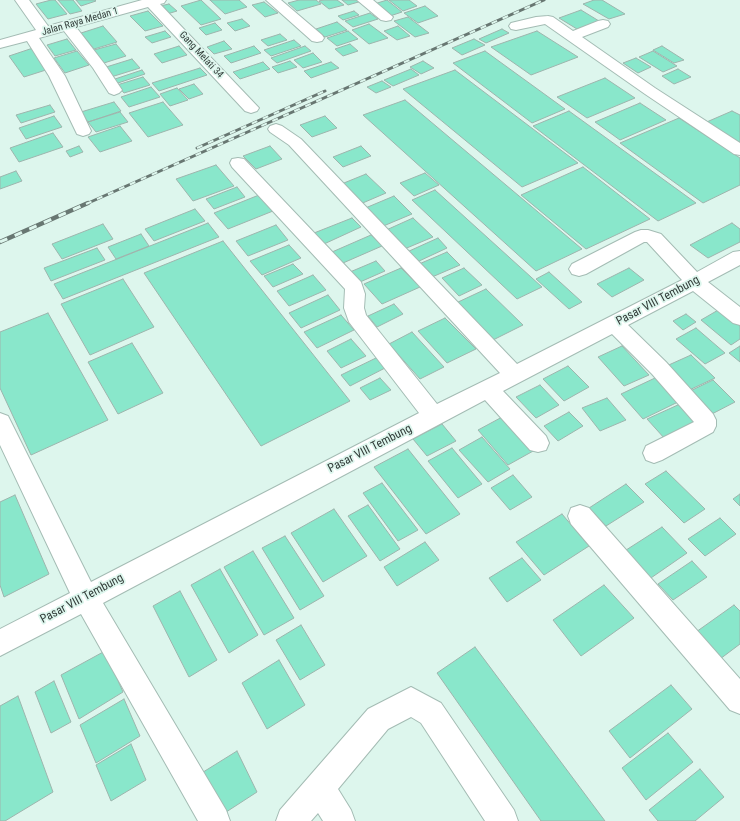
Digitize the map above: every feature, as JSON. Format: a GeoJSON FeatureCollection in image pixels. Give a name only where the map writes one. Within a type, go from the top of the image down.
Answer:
{"type":"FeatureCollection","features":[{"type":"Feature","properties":{"kind":"street"},"geometry":{"type":"LineString","coordinates":[[22,0],[83,131]]}},
{"type":"Feature","properties":{"kind":"street"},"geometry":{"type":"LineString","coordinates":[[273,0],[317,38]]}},
{"type":"Feature","properties":{"kind":"street"},"geometry":{"type":"LineString","coordinates":[[364,0],[386,17]]}},
{"type":"Feature","properties":{"kind":"street","name":"Jalan Raya Medan 1"},"geometry":{"type":"LineString","coordinates":[[0,44],[153,1]]}},
{"type":"Feature","properties":{"kind":"street","name":"Gang Melati 34"},"geometry":{"type":"LineString","coordinates":[[153,1],[251,108]]}},
{"type":"Feature","properties":{"kind":"street"},"geometry":{"type":"LineString","coordinates":[[516,26],[536,21],[548,20],[569,37],[740,156]]}},
{"type":"Feature","properties":{"kind":"street"},"geometry":{"type":"LineString","coordinates":[[569,37],[603,24]]}},
{"type":"Feature","properties":{"kind":"street"},"geometry":{"type":"LineString","coordinates":[[67,25],[99,66],[114,90]]}},
{"type":"Feature","properties":{"kind":"street"},"geometry":{"type":"LineString","coordinates":[[569,37],[740,150]]}},
{"type":"Feature","properties":{"kind":"street"},"geometry":{"type":"LineString","coordinates":[[276,129],[295,142],[515,375]]}},
{"type":"Feature","properties":{"kind":"street"},"geometry":{"type":"LineString","coordinates":[[238,163],[354,287],[354,308],[356,317],[434,416]]}},
{"type":"Feature","properties":{"kind":"street"},"geometry":{"type":"LineString","coordinates":[[579,269],[641,236],[648,236],[654,238],[694,281],[740,318]]}},
{"type":"Feature","properties":{"kind":"street","name":"Pasar VIII Tembung"},"geometry":{"type":"LineString","coordinates":[[0,643],[85,597],[487,388],[614,324],[740,257]]}},
{"type":"Feature","properties":{"kind":"street"},"geometry":{"type":"LineString","coordinates":[[614,324],[659,368],[705,420],[705,426],[698,431],[654,453]]}},
{"type":"Feature","properties":{"kind":"street"},"geometry":{"type":"LineString","coordinates":[[487,388],[538,443]]}},
{"type":"Feature","properties":{"kind":"street"},"geometry":{"type":"LineString","coordinates":[[0,422],[85,597],[215,821]]}},
{"type":"Feature","properties":{"kind":"street"},"geometry":{"type":"LineString","coordinates":[[580,516],[740,700]]}},
{"type":"Feature","properties":{"kind":"street"},"geometry":{"type":"LineString","coordinates":[[291,821],[378,719],[411,701],[432,713],[503,821]]}},
{"type":"Feature","properties":{"kind":"street"},"geometry":{"type":"LineString","coordinates":[[319,787],[340,821]]}},
{"type":"Feature","properties":{"kind":"building"},"geometry":{"type":"Polygon","coordinates":[[[55,0],[67,14],[48,19],[36,4],[55,0]]]}},
{"type":"Feature","properties":{"kind":"building"},"geometry":{"type":"Polygon","coordinates":[[[58,0],[73,0],[82,11],[70,14],[58,0]]]}},
{"type":"Feature","properties":{"kind":"building"},"geometry":{"type":"Polygon","coordinates":[[[76,0],[95,0],[96,1],[81,6],[76,0]]]}},
{"type":"Feature","properties":{"kind":"building"},"geometry":{"type":"Polygon","coordinates":[[[201,0],[221,19],[201,25],[181,6],[201,0]]]}},
{"type":"Feature","properties":{"kind":"building"},"geometry":{"type":"Polygon","coordinates":[[[210,0],[239,0],[247,7],[225,14],[210,0]]]}},
{"type":"Feature","properties":{"kind":"building"},"geometry":{"type":"Polygon","coordinates":[[[299,0],[316,0],[321,4],[297,11],[288,3],[299,0]]]}},
{"type":"Feature","properties":{"kind":"building"},"geometry":{"type":"Polygon","coordinates":[[[337,0],[344,5],[329,9],[319,1],[337,0]]]}},
{"type":"Feature","properties":{"kind":"building"},"geometry":{"type":"Polygon","coordinates":[[[342,0],[361,0],[362,1],[348,5],[342,0]]]}},
{"type":"Feature","properties":{"kind":"building"},"geometry":{"type":"Polygon","coordinates":[[[387,0],[402,12],[387,17],[371,5],[387,0]]]}},
{"type":"Feature","properties":{"kind":"building"},"geometry":{"type":"Polygon","coordinates":[[[389,0],[409,0],[417,6],[403,11],[389,0]]]}},
{"type":"Feature","properties":{"kind":"building"},"geometry":{"type":"Polygon","coordinates":[[[594,0],[602,0],[625,14],[609,19],[583,4],[594,0]]]}},
{"type":"Feature","properties":{"kind":"building"},"geometry":{"type":"Polygon","coordinates":[[[264,2],[278,13],[265,17],[252,5],[264,2]]]}},
{"type":"Feature","properties":{"kind":"building"},"geometry":{"type":"Polygon","coordinates":[[[169,4],[177,11],[167,14],[160,6],[169,4]]]}},
{"type":"Feature","properties":{"kind":"building"},"geometry":{"type":"Polygon","coordinates":[[[425,6],[438,16],[418,23],[404,13],[425,6]]]}},
{"type":"Feature","properties":{"kind":"building"},"geometry":{"type":"Polygon","coordinates":[[[581,10],[599,21],[577,29],[559,18],[581,10]]]}},
{"type":"Feature","properties":{"kind":"building"},"geometry":{"type":"Polygon","coordinates":[[[148,11],[163,26],[145,31],[130,16],[148,11]]]}},
{"type":"Feature","properties":{"kind":"building"},"geometry":{"type":"Polygon","coordinates":[[[354,11],[359,15],[343,20],[338,16],[354,11]]]}},
{"type":"Feature","properties":{"kind":"building"},"geometry":{"type":"Polygon","coordinates":[[[370,13],[378,19],[353,27],[345,21],[370,13]]]}},
{"type":"Feature","properties":{"kind":"building"},"geometry":{"type":"Polygon","coordinates":[[[408,17],[429,33],[415,37],[394,21],[408,17]]]}},
{"type":"Feature","properties":{"kind":"building"},"geometry":{"type":"Polygon","coordinates":[[[242,19],[250,26],[235,31],[227,23],[242,19]]]}},
{"type":"Feature","properties":{"kind":"building"},"geometry":{"type":"Polygon","coordinates":[[[337,22],[347,30],[325,37],[316,29],[337,22]]]}},
{"type":"Feature","properties":{"kind":"building"},"geometry":{"type":"Polygon","coordinates":[[[215,23],[222,30],[206,35],[199,28],[215,23]]]}},
{"type":"Feature","properties":{"kind":"building"},"geometry":{"type":"Polygon","coordinates":[[[369,24],[388,38],[369,44],[352,30],[369,24]]]}},
{"type":"Feature","properties":{"kind":"building"},"geometry":{"type":"Polygon","coordinates":[[[103,26],[117,42],[94,49],[81,33],[103,26]]]}},
{"type":"Feature","properties":{"kind":"building"},"geometry":{"type":"Polygon","coordinates":[[[398,26],[410,36],[397,40],[384,31],[398,26]]]}},
{"type":"Feature","properties":{"kind":"building"},"geometry":{"type":"Polygon","coordinates":[[[502,29],[509,33],[486,43],[479,39],[502,29]]]}},
{"type":"Feature","properties":{"kind":"building"},"geometry":{"type":"Polygon","coordinates":[[[165,31],[171,37],[152,43],[145,37],[165,31]]]}},
{"type":"Feature","properties":{"kind":"building"},"geometry":{"type":"Polygon","coordinates":[[[348,31],[358,39],[337,46],[327,38],[348,31]]]}},
{"type":"Feature","properties":{"kind":"building"},"geometry":{"type":"Polygon","coordinates":[[[537,31],[578,57],[531,75],[491,47],[537,31]]]}},
{"type":"Feature","properties":{"kind":"building"},"geometry":{"type":"Polygon","coordinates":[[[280,34],[287,40],[268,46],[261,40],[280,34]]]}},
{"type":"Feature","properties":{"kind":"building"},"geometry":{"type":"Polygon","coordinates":[[[67,39],[76,50],[55,56],[47,45],[67,39]]]}},
{"type":"Feature","properties":{"kind":"building"},"geometry":{"type":"Polygon","coordinates":[[[474,39],[485,45],[462,55],[452,48],[474,39]]]}},
{"type":"Feature","properties":{"kind":"building"},"geometry":{"type":"Polygon","coordinates":[[[294,40],[301,46],[271,56],[264,50],[294,40]]]}},
{"type":"Feature","properties":{"kind":"building"},"geometry":{"type":"Polygon","coordinates":[[[224,41],[232,49],[214,54],[207,47],[224,41]]]}},
{"type":"Feature","properties":{"kind":"building"},"geometry":{"type":"Polygon","coordinates":[[[116,44],[126,56],[104,63],[94,50],[116,44]]]}},
{"type":"Feature","properties":{"kind":"building"},"geometry":{"type":"Polygon","coordinates":[[[350,44],[358,51],[343,56],[335,49],[350,44]]]}},
{"type":"Feature","properties":{"kind":"building"},"geometry":{"type":"Polygon","coordinates":[[[179,46],[187,55],[162,63],[154,54],[179,46]]]}},
{"type":"Feature","properties":{"kind":"building"},"geometry":{"type":"Polygon","coordinates":[[[254,46],[261,53],[231,63],[224,56],[254,46]]]}},
{"type":"Feature","properties":{"kind":"building"},"geometry":{"type":"Polygon","coordinates":[[[305,46],[311,51],[277,63],[271,58],[305,46]]]}},
{"type":"Feature","properties":{"kind":"building"},"geometry":{"type":"Polygon","coordinates":[[[662,46],[684,60],[674,63],[653,50],[662,46]]]}},
{"type":"Feature","properties":{"kind":"building"},"geometry":{"type":"Polygon","coordinates":[[[33,48],[49,69],[24,77],[9,56],[33,48]]]}},
{"type":"Feature","properties":{"kind":"building"},"geometry":{"type":"Polygon","coordinates":[[[77,51],[89,65],[65,73],[54,58],[77,51]]]}},
{"type":"Feature","properties":{"kind":"building"},"geometry":{"type":"Polygon","coordinates":[[[485,51],[565,109],[532,123],[453,63],[485,51]]]}},
{"type":"Feature","properties":{"kind":"building"},"geometry":{"type":"Polygon","coordinates":[[[653,51],[677,66],[663,72],[639,57],[653,51]]]}},
{"type":"Feature","properties":{"kind":"building"},"geometry":{"type":"Polygon","coordinates":[[[313,53],[322,62],[303,68],[294,60],[313,53]]]}},
{"type":"Feature","properties":{"kind":"building"},"geometry":{"type":"Polygon","coordinates":[[[636,58],[651,67],[638,73],[623,63],[636,58]]]}},
{"type":"Feature","properties":{"kind":"building"},"geometry":{"type":"Polygon","coordinates":[[[132,59],[140,68],[111,77],[103,68],[132,59]]]}},
{"type":"Feature","properties":{"kind":"building"},"geometry":{"type":"Polygon","coordinates":[[[290,61],[297,67],[278,73],[272,67],[290,61]]]}},
{"type":"Feature","properties":{"kind":"building"},"geometry":{"type":"Polygon","coordinates":[[[423,61],[434,68],[421,74],[410,67],[423,61]]]}},
{"type":"Feature","properties":{"kind":"building"},"geometry":{"type":"Polygon","coordinates":[[[263,62],[270,69],[240,79],[233,72],[263,62]]]}},
{"type":"Feature","properties":{"kind":"building"},"geometry":{"type":"Polygon","coordinates":[[[331,62],[339,68],[311,78],[304,71],[331,62]]]}},
{"type":"Feature","properties":{"kind":"building"},"geometry":{"type":"Polygon","coordinates":[[[200,68],[207,75],[159,91],[152,83],[200,68]]]}},
{"type":"Feature","properties":{"kind":"building"},"geometry":{"type":"Polygon","coordinates":[[[411,69],[419,75],[393,86],[384,80],[411,69]]]}},
{"type":"Feature","properties":{"kind":"building"},"geometry":{"type":"Polygon","coordinates":[[[678,69],[691,77],[674,84],[662,76],[678,69]]]}},
{"type":"Feature","properties":{"kind":"building"},"geometry":{"type":"Polygon","coordinates":[[[142,70],[145,74],[115,84],[112,80],[142,70]]]}},
{"type":"Feature","properties":{"kind":"building"},"geometry":{"type":"Polygon","coordinates":[[[455,70],[578,163],[522,187],[403,89],[455,70]]]}},
{"type":"Feature","properties":{"kind":"building"},"geometry":{"type":"Polygon","coordinates":[[[143,77],[150,85],[124,93],[117,85],[143,77]]]}},
{"type":"Feature","properties":{"kind":"building"},"geometry":{"type":"Polygon","coordinates":[[[605,78],[635,98],[587,118],[557,97],[605,78]]]}},
{"type":"Feature","properties":{"kind":"building"},"geometry":{"type":"Polygon","coordinates":[[[382,81],[391,87],[376,93],[367,87],[382,81]]]}},
{"type":"Feature","properties":{"kind":"building"},"geometry":{"type":"Polygon","coordinates":[[[194,84],[203,94],[189,99],[179,89],[194,84]]]}},
{"type":"Feature","properties":{"kind":"building"},"geometry":{"type":"Polygon","coordinates":[[[151,87],[160,97],[129,107],[121,97],[151,87]]]}},
{"type":"Feature","properties":{"kind":"building"},"geometry":{"type":"Polygon","coordinates":[[[177,88],[188,100],[170,106],[160,94],[177,88]]]}},
{"type":"Feature","properties":{"kind":"building"},"geometry":{"type":"Polygon","coordinates":[[[405,100],[582,249],[536,271],[363,115],[405,100]]]}},
{"type":"Feature","properties":{"kind":"building"},"geometry":{"type":"Polygon","coordinates":[[[114,102],[121,111],[88,122],[81,112],[114,102]]]}},
{"type":"Feature","properties":{"kind":"building"},"geometry":{"type":"Polygon","coordinates":[[[163,102],[183,125],[148,137],[129,113],[163,102]]]}},
{"type":"Feature","properties":{"kind":"building"},"geometry":{"type":"Polygon","coordinates":[[[640,103],[666,120],[620,140],[595,122],[640,103]]]}},
{"type":"Feature","properties":{"kind":"building"},"geometry":{"type":"Polygon","coordinates":[[[50,105],[55,112],[21,123],[16,115],[50,105]]]}},
{"type":"Feature","properties":{"kind":"building"},"geometry":{"type":"Polygon","coordinates":[[[569,111],[696,203],[658,221],[533,126],[569,111]]]}},
{"type":"Feature","properties":{"kind":"building"},"geometry":{"type":"Polygon","coordinates":[[[732,111],[740,115],[740,148],[702,124],[732,111]]]}},
{"type":"Feature","properties":{"kind":"building"},"geometry":{"type":"Polygon","coordinates":[[[120,112],[128,122],[96,132],[88,122],[120,112]]]}},
{"type":"Feature","properties":{"kind":"building"},"geometry":{"type":"Polygon","coordinates":[[[54,116],[62,127],[26,139],[19,128],[54,116]]]}},
{"type":"Feature","properties":{"kind":"building"},"geometry":{"type":"Polygon","coordinates":[[[325,116],[337,128],[312,137],[300,125],[325,116]]]}},
{"type":"Feature","properties":{"kind":"building"},"geometry":{"type":"Polygon","coordinates":[[[679,118],[740,158],[740,185],[703,203],[620,143],[679,118]]]}},
{"type":"Feature","properties":{"kind":"building"},"geometry":{"type":"Polygon","coordinates":[[[120,126],[132,141],[100,152],[88,137],[120,126]]]}},
{"type":"Feature","properties":{"kind":"building"},"geometry":{"type":"Polygon","coordinates":[[[53,133],[63,147],[19,162],[10,148],[53,133]]]}},
{"type":"Feature","properties":{"kind":"building"},"geometry":{"type":"Polygon","coordinates":[[[79,146],[83,152],[70,157],[66,151],[79,146]]]}},
{"type":"Feature","properties":{"kind":"building"},"geometry":{"type":"Polygon","coordinates":[[[270,146],[282,159],[256,169],[243,156],[270,146]]]}},
{"type":"Feature","properties":{"kind":"building"},"geometry":{"type":"Polygon","coordinates":[[[361,146],[371,156],[343,167],[333,157],[361,146]]]}},
{"type":"Feature","properties":{"kind":"building"},"geometry":{"type":"Polygon","coordinates":[[[216,165],[234,186],[193,201],[176,179],[216,165]]]}},
{"type":"Feature","properties":{"kind":"building"},"geometry":{"type":"Polygon","coordinates":[[[583,167],[650,219],[586,249],[521,195],[583,167]]]}},
{"type":"Feature","properties":{"kind":"building"},"geometry":{"type":"Polygon","coordinates":[[[16,171],[22,181],[0,189],[0,177],[16,171]]]}},
{"type":"Feature","properties":{"kind":"building"},"geometry":{"type":"Polygon","coordinates":[[[425,173],[439,185],[414,196],[400,183],[425,173]]]}},
{"type":"Feature","properties":{"kind":"building"},"geometry":{"type":"Polygon","coordinates":[[[366,174],[386,193],[358,205],[339,185],[366,174]]]}},
{"type":"Feature","properties":{"kind":"building"},"geometry":{"type":"Polygon","coordinates":[[[237,187],[245,197],[214,209],[206,199],[237,187]]]}},
{"type":"Feature","properties":{"kind":"building"},"geometry":{"type":"Polygon","coordinates":[[[435,190],[542,287],[517,299],[412,200],[435,190]]]}},
{"type":"Feature","properties":{"kind":"building"},"geometry":{"type":"Polygon","coordinates":[[[259,195],[273,211],[228,229],[214,213],[259,195]]]}},
{"type":"Feature","properties":{"kind":"building"},"geometry":{"type":"Polygon","coordinates":[[[394,196],[412,214],[381,227],[363,209],[394,196]]]}},
{"type":"Feature","properties":{"kind":"building"},"geometry":{"type":"Polygon","coordinates":[[[195,209],[205,221],[154,241],[145,229],[195,209]]]}},
{"type":"Feature","properties":{"kind":"building"},"geometry":{"type":"Polygon","coordinates":[[[352,218],[361,227],[324,244],[314,233],[352,218]]]}},
{"type":"Feature","properties":{"kind":"building"},"geometry":{"type":"Polygon","coordinates":[[[413,218],[433,237],[402,250],[384,231],[413,218]]]}},
{"type":"Feature","properties":{"kind":"building"},"geometry":{"type":"Polygon","coordinates":[[[208,223],[219,237],[63,299],[54,284],[208,223]]]}},
{"type":"Feature","properties":{"kind":"building"},"geometry":{"type":"Polygon","coordinates":[[[732,223],[740,229],[740,242],[708,258],[690,245],[732,223]]]}},
{"type":"Feature","properties":{"kind":"building"},"geometry":{"type":"Polygon","coordinates":[[[103,224],[113,239],[62,259],[52,244],[103,224]]]}},
{"type":"Feature","properties":{"kind":"building"},"geometry":{"type":"Polygon","coordinates":[[[276,225],[288,240],[248,256],[236,241],[276,225]]]}},
{"type":"Feature","properties":{"kind":"building"},"geometry":{"type":"Polygon","coordinates":[[[141,234],[149,246],[116,259],[108,247],[141,234]]]}},
{"type":"Feature","properties":{"kind":"building"},"geometry":{"type":"Polygon","coordinates":[[[371,235],[382,246],[343,263],[332,252],[371,235]]]}},
{"type":"Feature","properties":{"kind":"building"},"geometry":{"type":"Polygon","coordinates":[[[438,238],[447,248],[417,262],[407,252],[438,238]]]}},
{"type":"Feature","properties":{"kind":"building"},"geometry":{"type":"Polygon","coordinates":[[[223,241],[350,401],[261,446],[144,273],[223,241]]]}},
{"type":"Feature","properties":{"kind":"building"},"geometry":{"type":"Polygon","coordinates":[[[289,245],[301,258],[262,275],[250,261],[289,245]]]}},
{"type":"Feature","properties":{"kind":"building"},"geometry":{"type":"Polygon","coordinates":[[[97,248],[105,260],[51,281],[44,268],[97,248]]]}},
{"type":"Feature","properties":{"kind":"building"},"geometry":{"type":"Polygon","coordinates":[[[447,252],[460,265],[432,277],[419,264],[447,252]]]}},
{"type":"Feature","properties":{"kind":"building"},"geometry":{"type":"Polygon","coordinates":[[[376,261],[385,271],[360,282],[350,272],[376,261]]]}},
{"type":"Feature","properties":{"kind":"building"},"geometry":{"type":"Polygon","coordinates":[[[293,264],[303,274],[273,287],[264,276],[293,264]]]}},
{"type":"Feature","properties":{"kind":"building"},"geometry":{"type":"Polygon","coordinates":[[[401,268],[420,287],[382,304],[364,284],[401,268]]]}},
{"type":"Feature","properties":{"kind":"building"},"geometry":{"type":"Polygon","coordinates":[[[464,268],[482,285],[459,296],[442,278],[464,268]]]}},
{"type":"Feature","properties":{"kind":"building"},"geometry":{"type":"Polygon","coordinates":[[[629,268],[644,280],[612,297],[597,284],[629,268]]]}},
{"type":"Feature","properties":{"kind":"building"},"geometry":{"type":"Polygon","coordinates":[[[549,272],[582,302],[569,309],[536,279],[549,272]]]}},
{"type":"Feature","properties":{"kind":"building"},"geometry":{"type":"Polygon","coordinates":[[[313,275],[326,290],[289,306],[277,291],[313,275]]]}},
{"type":"Feature","properties":{"kind":"building"},"geometry":{"type":"Polygon","coordinates":[[[123,279],[154,327],[90,355],[61,304],[123,279]]]}},
{"type":"Feature","properties":{"kind":"building"},"geometry":{"type":"Polygon","coordinates":[[[486,289],[523,325],[493,340],[456,303],[486,289]]]}},
{"type":"Feature","properties":{"kind":"building"},"geometry":{"type":"Polygon","coordinates":[[[328,295],[340,310],[301,328],[289,313],[328,295]]]}},
{"type":"Feature","properties":{"kind":"building"},"geometry":{"type":"Polygon","coordinates":[[[394,304],[403,314],[377,327],[368,316],[394,304]]]}},
{"type":"Feature","properties":{"kind":"building"},"geometry":{"type":"Polygon","coordinates":[[[720,309],[740,326],[740,339],[731,345],[701,320],[720,309]]]}},
{"type":"Feature","properties":{"kind":"building"},"geometry":{"type":"Polygon","coordinates":[[[48,313],[108,420],[31,455],[0,388],[0,332],[48,313]]]}},
{"type":"Feature","properties":{"kind":"building"},"geometry":{"type":"Polygon","coordinates":[[[686,314],[696,322],[683,330],[673,321],[686,314]]]}},
{"type":"Feature","properties":{"kind":"building"},"geometry":{"type":"Polygon","coordinates":[[[341,315],[354,330],[317,348],[304,332],[341,315]]]}},
{"type":"Feature","properties":{"kind":"building"},"geometry":{"type":"Polygon","coordinates":[[[445,318],[476,349],[447,363],[418,331],[445,318]]]}},
{"type":"Feature","properties":{"kind":"building"},"geometry":{"type":"Polygon","coordinates":[[[696,328],[725,353],[705,364],[676,339],[696,328]]]}},
{"type":"Feature","properties":{"kind":"building"},"geometry":{"type":"Polygon","coordinates":[[[412,332],[444,367],[420,379],[389,344],[412,332]]]}},
{"type":"Feature","properties":{"kind":"building"},"geometry":{"type":"Polygon","coordinates":[[[351,339],[366,356],[341,368],[327,351],[351,339]]]}},
{"type":"Feature","properties":{"kind":"building"},"geometry":{"type":"Polygon","coordinates":[[[132,343],[163,393],[118,414],[88,362],[132,343]]]}},
{"type":"Feature","properties":{"kind":"building"},"geometry":{"type":"Polygon","coordinates":[[[622,346],[649,375],[624,386],[598,357],[622,346]]]}},
{"type":"Feature","properties":{"kind":"building"},"geometry":{"type":"Polygon","coordinates":[[[740,346],[740,362],[729,353],[740,346]]]}},
{"type":"Feature","properties":{"kind":"building"},"geometry":{"type":"Polygon","coordinates":[[[691,355],[715,378],[685,392],[662,368],[691,355]]]}},
{"type":"Feature","properties":{"kind":"building"},"geometry":{"type":"Polygon","coordinates":[[[378,357],[387,367],[350,386],[341,375],[378,357]]]}},
{"type":"Feature","properties":{"kind":"building"},"geometry":{"type":"Polygon","coordinates":[[[568,366],[589,387],[564,401],[543,379],[568,366]]]}},
{"type":"Feature","properties":{"kind":"building"},"geometry":{"type":"Polygon","coordinates":[[[380,378],[391,390],[370,400],[360,388],[380,378]]]}},
{"type":"Feature","properties":{"kind":"building"},"geometry":{"type":"Polygon","coordinates":[[[655,378],[678,402],[643,419],[621,394],[655,378]]]}},
{"type":"Feature","properties":{"kind":"building"},"geometry":{"type":"Polygon","coordinates":[[[713,380],[735,402],[708,416],[686,393],[713,380]]]}},
{"type":"Feature","properties":{"kind":"building"},"geometry":{"type":"Polygon","coordinates":[[[540,385],[559,405],[536,418],[516,397],[540,385]]]}},
{"type":"Feature","properties":{"kind":"building"},"geometry":{"type":"Polygon","coordinates":[[[607,398],[626,420],[600,431],[582,408],[607,398]]]}},
{"type":"Feature","properties":{"kind":"building"},"geometry":{"type":"Polygon","coordinates":[[[680,404],[698,423],[665,439],[647,419],[680,404]]]}},
{"type":"Feature","properties":{"kind":"building"},"geometry":{"type":"Polygon","coordinates":[[[569,412],[583,426],[558,441],[544,426],[569,412]]]}},
{"type":"Feature","properties":{"kind":"building"},"geometry":{"type":"Polygon","coordinates":[[[504,416],[535,450],[508,465],[478,430],[504,416]]]}},
{"type":"Feature","properties":{"kind":"building"},"geometry":{"type":"Polygon","coordinates":[[[442,424],[456,441],[427,456],[413,439],[442,424]]]}},
{"type":"Feature","properties":{"kind":"building"},"geometry":{"type":"Polygon","coordinates":[[[482,437],[510,469],[488,482],[459,450],[482,437]]]}},
{"type":"Feature","properties":{"kind":"building"},"geometry":{"type":"Polygon","coordinates":[[[452,448],[482,484],[458,498],[428,461],[452,448]]]}},
{"type":"Feature","properties":{"kind":"building"},"geometry":{"type":"Polygon","coordinates":[[[408,449],[460,514],[426,534],[374,467],[408,449]]]}},
{"type":"Feature","properties":{"kind":"building"},"geometry":{"type":"Polygon","coordinates":[[[666,471],[705,509],[684,523],[645,484],[666,471]]]}},
{"type":"Feature","properties":{"kind":"building"},"geometry":{"type":"Polygon","coordinates":[[[513,475],[532,497],[510,510],[491,488],[513,475]]]}},
{"type":"Feature","properties":{"kind":"building"},"geometry":{"type":"Polygon","coordinates":[[[382,483],[418,530],[398,541],[363,493],[382,483]]]}},
{"type":"Feature","properties":{"kind":"building"},"geometry":{"type":"Polygon","coordinates":[[[626,484],[644,502],[606,526],[589,508],[626,484]]]}},
{"type":"Feature","properties":{"kind":"building"},"geometry":{"type":"Polygon","coordinates":[[[740,494],[740,506],[733,499],[740,494]]]}},
{"type":"Feature","properties":{"kind":"building"},"geometry":{"type":"Polygon","coordinates":[[[15,495],[49,574],[4,597],[0,585],[0,502],[15,495]]]}},
{"type":"Feature","properties":{"kind":"building"},"geometry":{"type":"Polygon","coordinates":[[[368,505],[400,549],[380,561],[348,516],[368,505]]]}},
{"type":"Feature","properties":{"kind":"building"},"geometry":{"type":"Polygon","coordinates":[[[334,509],[367,556],[323,582],[291,533],[334,509]]]}},
{"type":"Feature","properties":{"kind":"building"},"geometry":{"type":"Polygon","coordinates":[[[562,514],[589,546],[544,575],[516,542],[562,514]]]}},
{"type":"Feature","properties":{"kind":"building"},"geometry":{"type":"Polygon","coordinates":[[[720,518],[736,534],[705,556],[688,539],[720,518]]]}},
{"type":"Feature","properties":{"kind":"building"},"geometry":{"type":"Polygon","coordinates":[[[662,527],[687,553],[648,580],[623,552],[662,527]]]}},
{"type":"Feature","properties":{"kind":"building"},"geometry":{"type":"Polygon","coordinates":[[[285,536],[324,596],[300,610],[262,548],[285,536]]]}},
{"type":"Feature","properties":{"kind":"building"},"geometry":{"type":"Polygon","coordinates":[[[425,542],[439,560],[397,586],[384,567],[425,542]]]}},
{"type":"Feature","properties":{"kind":"building"},"geometry":{"type":"Polygon","coordinates":[[[253,551],[294,618],[264,635],[224,567],[253,551]]]}},
{"type":"Feature","properties":{"kind":"building"},"geometry":{"type":"Polygon","coordinates":[[[522,558],[541,580],[507,602],[489,578],[522,558]]]}},
{"type":"Feature","properties":{"kind":"building"},"geometry":{"type":"Polygon","coordinates":[[[692,561],[707,577],[673,600],[658,584],[692,561]]]}},
{"type":"Feature","properties":{"kind":"building"},"geometry":{"type":"Polygon","coordinates":[[[220,569],[258,635],[229,653],[191,585],[220,569]]]}},
{"type":"Feature","properties":{"kind":"building"},"geometry":{"type":"Polygon","coordinates":[[[604,585],[634,618],[581,656],[553,620],[604,585]]]}},
{"type":"Feature","properties":{"kind":"building"},"geometry":{"type":"Polygon","coordinates":[[[180,591],[217,660],[189,677],[153,606],[180,591]]]}},
{"type":"Feature","properties":{"kind":"building"},"geometry":{"type":"Polygon","coordinates":[[[734,605],[740,611],[740,644],[720,659],[696,632],[734,605]]]}},
{"type":"Feature","properties":{"kind":"building"},"geometry":{"type":"Polygon","coordinates":[[[301,625],[325,665],[300,680],[276,640],[301,625]]]}},
{"type":"Feature","properties":{"kind":"building"},"geometry":{"type":"Polygon","coordinates":[[[475,647],[605,821],[541,821],[437,673],[475,647]]]}},
{"type":"Feature","properties":{"kind":"building"},"geometry":{"type":"Polygon","coordinates":[[[105,651],[123,692],[79,719],[61,675],[105,651]]]}},
{"type":"Feature","properties":{"kind":"building"},"geometry":{"type":"Polygon","coordinates":[[[279,660],[305,705],[267,729],[242,683],[279,660]]]}},
{"type":"Feature","properties":{"kind":"building"},"geometry":{"type":"Polygon","coordinates":[[[54,681],[71,722],[51,733],[35,692],[54,681]]]}},
{"type":"Feature","properties":{"kind":"building"},"geometry":{"type":"Polygon","coordinates":[[[671,685],[692,709],[630,758],[609,731],[671,685]]]}},
{"type":"Feature","properties":{"kind":"building"},"geometry":{"type":"Polygon","coordinates":[[[18,696],[53,792],[5,821],[0,821],[0,706],[18,696]]]}},
{"type":"Feature","properties":{"kind":"building"},"geometry":{"type":"Polygon","coordinates":[[[124,699],[140,736],[96,763],[80,725],[124,699]]]}},
{"type":"Feature","properties":{"kind":"building"},"geometry":{"type":"Polygon","coordinates":[[[668,733],[693,762],[646,800],[622,768],[668,733]]]}},
{"type":"Feature","properties":{"kind":"building"},"geometry":{"type":"Polygon","coordinates":[[[131,744],[146,780],[111,801],[96,765],[131,744]]]}},
{"type":"Feature","properties":{"kind":"building"},"geometry":{"type":"Polygon","coordinates":[[[237,751],[257,792],[220,816],[200,774],[237,751]]]}},
{"type":"Feature","properties":{"kind":"building"},"geometry":{"type":"Polygon","coordinates":[[[700,769],[724,797],[695,821],[658,821],[649,810],[700,769]]]}},
{"type":"Feature","properties":{"kind":"railway"},"geometry":{"type":"LineString","coordinates":[[86,204],[544,0]]}},
{"type":"Feature","properties":{"kind":"railway"},"geometry":{"type":"LineString","coordinates":[[197,148],[325,91]]}},
{"type":"Feature","properties":{"kind":"railway"},"geometry":{"type":"LineString","coordinates":[[0,242],[88,203]]}}]}
